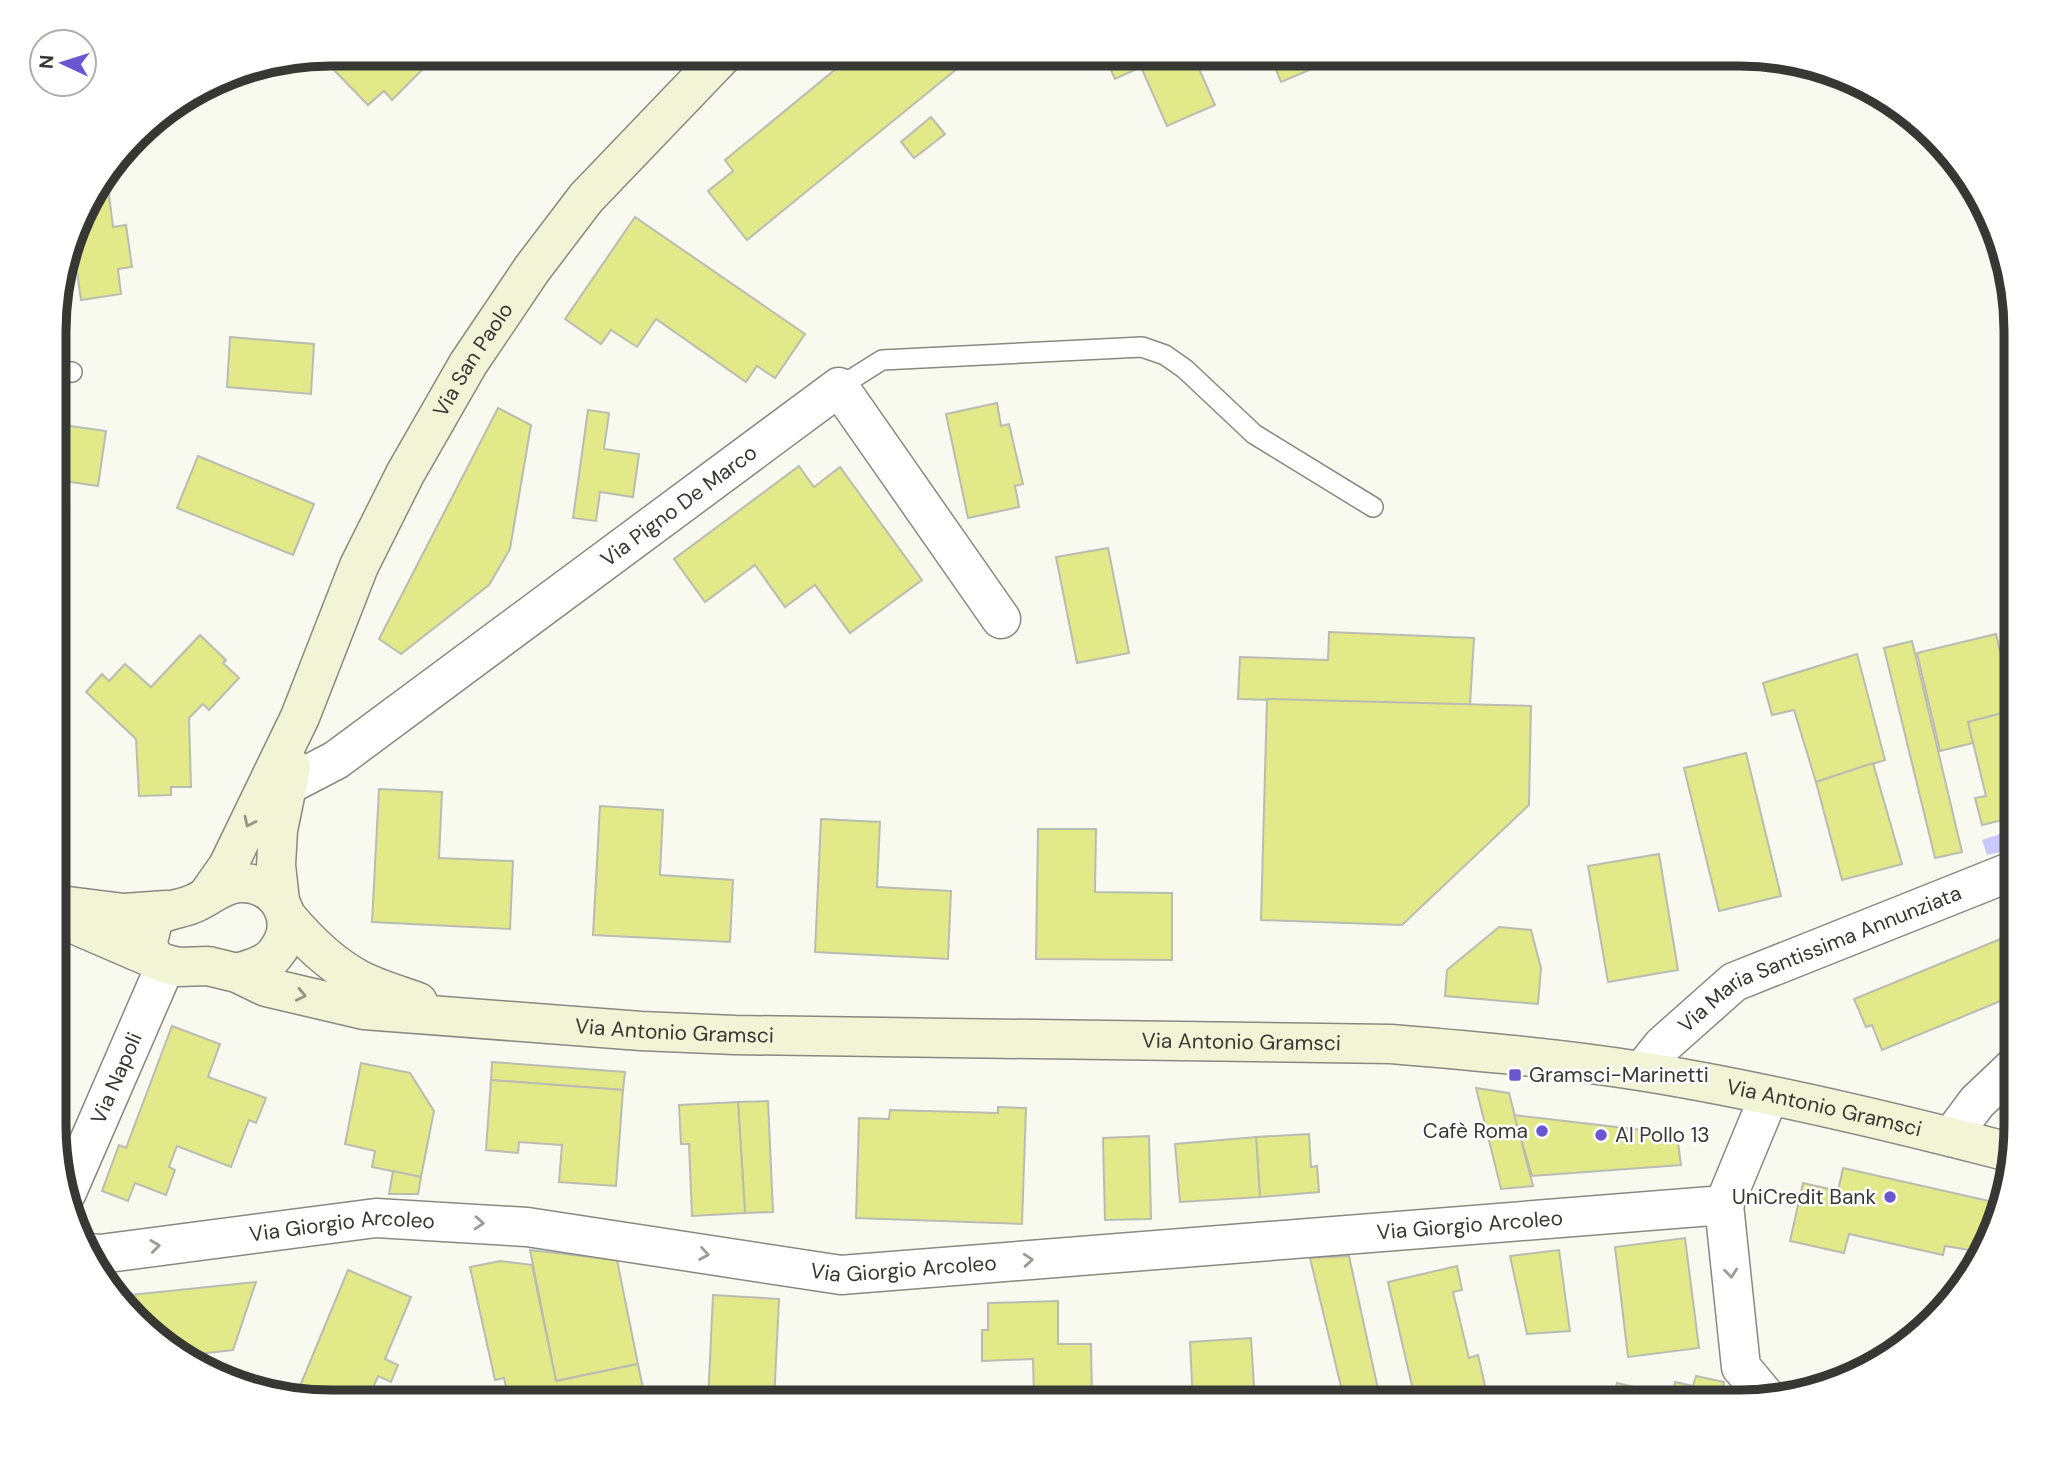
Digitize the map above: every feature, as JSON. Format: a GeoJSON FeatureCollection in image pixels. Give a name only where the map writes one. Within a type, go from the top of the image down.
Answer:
{"type":"FeatureCollection","features":[{"type":"Feature","properties":{"kind":"main road","name":"Via San Paolo"},"geometry":{"type":"LineString","coordinates":[[300,717],[359,566],[405,474],[468,364],[532,269],[586,198],[712,66]]}},
{"type":"Feature","properties":{"kind":"main road"},"geometry":{"type":"LineString","coordinates":[[237,973],[262,965],[275,956],[283,941],[284,910],[276,864],[278,830],[300,717]]}},
{"type":"Feature","properties":{"kind":"main road"},"geometry":{"type":"LineString","coordinates":[[208,896],[228,866],[300,717]]}},
{"type":"Feature","properties":{"kind":"main road"},"geometry":{"type":"LineString","coordinates":[[66,905],[124,913],[166,910],[193,904],[225,887],[239,883],[261,888],[284,910],[304,937],[336,965],[361,980],[459,1018]]}},
{"type":"Feature","properties":{"kind":"main road"},"geometry":{"type":"LineString","coordinates":[[160,962],[148,945],[149,932],[154,918],[166,910]]}},
{"type":"Feature","properties":{"kind":"main road","name":"Via Antonio Gramsci"},"geometry":{"type":"LineString","coordinates":[[66,921],[160,962],[179,967],[208,966],[237,973],[266,987],[364,1010],[641,1031],[736,1035],[1391,1044],[1496,1052],[1642,1071],[1769,1096],[1951,1136],[2002,1150]]}},
{"type":"Feature","properties":{"kind":"street"},"geometry":{"type":"LineString","coordinates":[[839,387],[1001,619]]}},
{"type":"Feature","properties":{"kind":"street","name":"Via Pigno De Marco"},"geometry":{"type":"LineString","coordinates":[[288,785],[336,760],[839,387]]}},
{"type":"Feature","properties":{"kind":"street","name":"Via Maria Santissima Annunziata"},"geometry":{"type":"LineString","coordinates":[[1642,1071],[1663,1045],[1734,982],[2004,874]]}},
{"type":"Feature","properties":{"kind":"street","name":"Via Napoli"},"geometry":{"type":"LineString","coordinates":[[72,1179],[160,962]]}},
{"type":"Feature","properties":{"kind":"street"},"geometry":{"type":"LineString","coordinates":[[1951,1136],[1976,1102],[2004,1076]]}},
{"type":"Feature","properties":{"kind":"street"},"geometry":{"type":"LineString","coordinates":[[1760,1389],[1741,1367],[1724,1205],[1769,1096]]}},
{"type":"Feature","properties":{"kind":"street","name":"Via Giorgio Arcoleo"},"geometry":{"type":"LineString","coordinates":[[100,1254],[389,1219],[527,1227],[841,1275],[1724,1205]]}},
{"type":"Feature","properties":{"kind":"lane"},"geometry":{"type":"LineString","coordinates":[[839,387],[882,360],[1142,347],[1165,355],[1185,369],[1254,434],[1373,507]]}},
{"type":"Feature","properties":{"kind":"shaded area"},"geometry":{"type":"Polygon","coordinates":[[[2004,833],[2004,851],[1987,855],[1982,840],[2004,833]]]}},
{"type":"Feature","properties":{"kind":"building"},"geometry":{"type":"Polygon","coordinates":[[[330,66],[420,66],[423,69],[392,100],[384,91],[368,105],[330,66]]]}},
{"type":"Feature","properties":{"kind":"building"},"geometry":{"type":"Polygon","coordinates":[[[839,66],[961,66],[747,240],[708,191],[733,171],[725,160],[839,66]]]}},
{"type":"Feature","properties":{"kind":"building"},"geometry":{"type":"Polygon","coordinates":[[[1109,66],[1198,66],[1215,105],[1167,126],[1141,67],[1115,79],[1109,66]]]}},
{"type":"Feature","properties":{"kind":"building"},"geometry":{"type":"Polygon","coordinates":[[[1274,66],[1319,66],[1281,82],[1274,66]]]}},
{"type":"Feature","properties":{"kind":"building"},"geometry":{"type":"Polygon","coordinates":[[[931,117],[945,134],[914,158],[901,142],[931,117]]]}},
{"type":"Feature","properties":{"kind":"building"},"geometry":{"type":"Polygon","coordinates":[[[109,195],[113,227],[126,225],[132,267],[118,269],[121,294],[81,300],[76,265],[87,230],[104,196],[109,195]]]}},
{"type":"Feature","properties":{"kind":"building"},"geometry":{"type":"Polygon","coordinates":[[[635,217],[805,334],[775,378],[757,366],[746,382],[656,319],[637,347],[611,330],[601,344],[565,319],[635,217]]]}},
{"type":"Feature","properties":{"kind":"building"},"geometry":{"type":"Polygon","coordinates":[[[230,337],[314,344],[311,394],[227,387],[230,337]]]}},
{"type":"Feature","properties":{"kind":"building"},"geometry":{"type":"Polygon","coordinates":[[[997,403],[1001,426],[1009,424],[1023,484],[1015,486],[1019,507],[968,518],[946,414],[997,403]]]}},
{"type":"Feature","properties":{"kind":"building"},"geometry":{"type":"Polygon","coordinates":[[[498,408],[531,425],[510,549],[489,585],[401,654],[379,639],[498,408]]]}},
{"type":"Feature","properties":{"kind":"building"},"geometry":{"type":"Polygon","coordinates":[[[588,410],[609,413],[604,449],[639,454],[633,497],[600,492],[596,521],[573,518],[588,410]]]}},
{"type":"Feature","properties":{"kind":"building"},"geometry":{"type":"Polygon","coordinates":[[[66,425],[106,431],[98,486],[66,481],[66,425]]]}},
{"type":"Feature","properties":{"kind":"building"},"geometry":{"type":"Polygon","coordinates":[[[198,456],[314,504],[293,555],[177,508],[198,456]]]}},
{"type":"Feature","properties":{"kind":"building"},"geometry":{"type":"Polygon","coordinates":[[[799,466],[814,487],[840,467],[922,580],[850,633],[815,585],[785,607],[755,565],[705,602],[674,559],[799,466]]]}},
{"type":"Feature","properties":{"kind":"building"},"geometry":{"type":"Polygon","coordinates":[[[1108,548],[1129,653],[1077,663],[1056,557],[1108,548]]]}},
{"type":"Feature","properties":{"kind":"building"},"geometry":{"type":"Polygon","coordinates":[[[1329,632],[1474,638],[1470,705],[1238,699],[1240,657],[1328,660],[1329,632]]]}},
{"type":"Feature","properties":{"kind":"building"},"geometry":{"type":"Polygon","coordinates":[[[1996,634],[2004,668],[2004,713],[1968,722],[1973,743],[1940,751],[1917,653],[1996,634]]]}},
{"type":"Feature","properties":{"kind":"building"},"geometry":{"type":"Polygon","coordinates":[[[200,635],[226,660],[223,663],[239,678],[209,710],[203,704],[189,718],[191,787],[171,787],[171,795],[139,796],[136,739],[86,692],[102,674],[109,681],[125,664],[151,687],[200,635]]]}},
{"type":"Feature","properties":{"kind":"building"},"geometry":{"type":"Polygon","coordinates":[[[1912,641],[1962,852],[1935,858],[1884,648],[1912,641]]]}},
{"type":"Feature","properties":{"kind":"building"},"geometry":{"type":"Polygon","coordinates":[[[1857,654],[1885,760],[1816,782],[1794,710],[1772,715],[1763,683],[1857,654]]]}},
{"type":"Feature","properties":{"kind":"building"},"geometry":{"type":"Polygon","coordinates":[[[1267,699],[1531,706],[1529,805],[1402,925],[1261,920],[1267,699]]]}},
{"type":"Feature","properties":{"kind":"building"},"geometry":{"type":"Polygon","coordinates":[[[2004,713],[2004,820],[1982,825],[1975,798],[1986,796],[1968,722],[2004,713]]]}},
{"type":"Feature","properties":{"kind":"building"},"geometry":{"type":"Polygon","coordinates":[[[1746,753],[1781,896],[1719,911],[1684,768],[1746,753]]]}},
{"type":"Feature","properties":{"kind":"building"},"geometry":{"type":"Polygon","coordinates":[[[1873,763],[1902,864],[1842,880],[1816,782],[1873,763]]]}},
{"type":"Feature","properties":{"kind":"building"},"geometry":{"type":"Polygon","coordinates":[[[379,789],[442,792],[439,858],[513,861],[510,929],[372,922],[379,789]]]}},
{"type":"Feature","properties":{"kind":"building"},"geometry":{"type":"Polygon","coordinates":[[[600,806],[663,810],[660,875],[733,880],[730,942],[593,935],[600,806]]]}},
{"type":"Feature","properties":{"kind":"building"},"geometry":{"type":"Polygon","coordinates":[[[821,819],[880,822],[877,887],[951,891],[948,959],[815,952],[821,819]]]}},
{"type":"Feature","properties":{"kind":"building"},"geometry":{"type":"Polygon","coordinates":[[[1038,829],[1096,829],[1095,892],[1172,893],[1172,960],[1036,959],[1038,829]]]}},
{"type":"Feature","properties":{"kind":"building"},"geometry":{"type":"Polygon","coordinates":[[[1659,854],[1678,970],[1608,982],[1588,866],[1659,854]]]}},
{"type":"Feature","properties":{"kind":"building"},"geometry":{"type":"Polygon","coordinates":[[[1499,927],[1531,930],[1541,968],[1538,1004],[1445,996],[1447,970],[1499,927]]]}},
{"type":"Feature","properties":{"kind":"building"},"geometry":{"type":"Polygon","coordinates":[[[2004,938],[2004,1000],[1882,1050],[1872,1025],[1866,1027],[1854,999],[2004,938]]]}},
{"type":"Feature","properties":{"kind":"building"},"geometry":{"type":"Polygon","coordinates":[[[172,1026],[220,1044],[208,1077],[266,1098],[256,1123],[249,1120],[231,1167],[177,1146],[169,1167],[175,1170],[166,1195],[135,1183],[128,1201],[102,1191],[119,1145],[126,1148],[172,1026]]]}},
{"type":"Feature","properties":{"kind":"building"},"geometry":{"type":"Polygon","coordinates":[[[492,1062],[625,1072],[623,1090],[491,1080],[492,1062]]]}},
{"type":"Feature","properties":{"kind":"building"},"geometry":{"type":"Polygon","coordinates":[[[361,1063],[410,1073],[434,1111],[421,1177],[372,1167],[375,1151],[345,1144],[361,1063]]]}},
{"type":"Feature","properties":{"kind":"building"},"geometry":{"type":"Polygon","coordinates":[[[491,1080],[623,1090],[616,1186],[559,1182],[562,1145],[519,1142],[518,1153],[486,1150],[491,1080]]]}},
{"type":"Feature","properties":{"kind":"building"},"geometry":{"type":"Polygon","coordinates":[[[1476,1088],[1509,1093],[1533,1186],[1501,1189],[1476,1088]]]}},
{"type":"Feature","properties":{"kind":"building"},"geometry":{"type":"Polygon","coordinates":[[[768,1101],[773,1212],[745,1213],[738,1102],[768,1101]]]}},
{"type":"Feature","properties":{"kind":"building"},"geometry":{"type":"Polygon","coordinates":[[[738,1102],[745,1213],[692,1216],[689,1144],[681,1144],[679,1105],[738,1102]]]}},
{"type":"Feature","properties":{"kind":"building"},"geometry":{"type":"Polygon","coordinates":[[[998,1107],[1026,1108],[1022,1224],[856,1218],[859,1118],[889,1119],[890,1110],[998,1113],[998,1107]]]}},
{"type":"Feature","properties":{"kind":"building"},"geometry":{"type":"Polygon","coordinates":[[[1514,1115],[1677,1134],[1681,1165],[1532,1176],[1514,1115]]]}},
{"type":"Feature","properties":{"kind":"building"},"geometry":{"type":"Polygon","coordinates":[[[1309,1134],[1311,1167],[1317,1166],[1319,1192],[1260,1197],[1256,1137],[1309,1134]]]}},
{"type":"Feature","properties":{"kind":"building"},"geometry":{"type":"Polygon","coordinates":[[[1149,1136],[1151,1219],[1105,1220],[1103,1138],[1149,1136]]]}},
{"type":"Feature","properties":{"kind":"building"},"geometry":{"type":"Polygon","coordinates":[[[1256,1137],[1260,1197],[1180,1202],[1175,1144],[1256,1137]]]}},
{"type":"Feature","properties":{"kind":"building"},"geometry":{"type":"Polygon","coordinates":[[[1843,1168],[1992,1202],[1972,1250],[1945,1246],[1943,1255],[1849,1234],[1844,1253],[1790,1241],[1803,1183],[1838,1191],[1843,1168]]]}},
{"type":"Feature","properties":{"kind":"building"},"geometry":{"type":"Polygon","coordinates":[[[393,1171],[421,1177],[418,1194],[389,1194],[393,1171]]]}},
{"type":"Feature","properties":{"kind":"building"},"geometry":{"type":"Polygon","coordinates":[[[1685,1238],[1699,1348],[1628,1357],[1615,1247],[1685,1238]]]}},
{"type":"Feature","properties":{"kind":"building"},"geometry":{"type":"Polygon","coordinates":[[[530,1250],[617,1260],[638,1364],[556,1381],[530,1250]]]}},
{"type":"Feature","properties":{"kind":"building"},"geometry":{"type":"Polygon","coordinates":[[[1559,1250],[1570,1331],[1527,1334],[1510,1256],[1559,1250]]]}},
{"type":"Feature","properties":{"kind":"building"},"geometry":{"type":"Polygon","coordinates":[[[1349,1256],[1378,1390],[1342,1390],[1310,1258],[1349,1256]]]}},
{"type":"Feature","properties":{"kind":"building"},"geometry":{"type":"Polygon","coordinates":[[[500,1261],[532,1265],[556,1381],[638,1364],[643,1390],[506,1390],[504,1378],[495,1380],[470,1267],[500,1261]]]}},
{"type":"Feature","properties":{"kind":"building"},"geometry":{"type":"Polygon","coordinates":[[[1457,1266],[1462,1290],[1453,1292],[1469,1358],[1478,1355],[1486,1390],[1413,1390],[1388,1282],[1457,1266]]]}},
{"type":"Feature","properties":{"kind":"building"},"geometry":{"type":"Polygon","coordinates":[[[348,1270],[411,1297],[385,1359],[398,1365],[391,1382],[378,1376],[372,1390],[299,1388],[348,1270]]]}},
{"type":"Feature","properties":{"kind":"building"},"geometry":{"type":"Polygon","coordinates":[[[256,1282],[233,1350],[197,1354],[157,1325],[128,1295],[256,1282]]]}},
{"type":"Feature","properties":{"kind":"building"},"geometry":{"type":"Polygon","coordinates":[[[713,1295],[779,1299],[775,1390],[709,1390],[713,1295]]]}},
{"type":"Feature","properties":{"kind":"building"},"geometry":{"type":"Polygon","coordinates":[[[1058,1301],[1058,1344],[1091,1344],[1092,1390],[1034,1390],[1033,1359],[982,1361],[982,1330],[988,1330],[988,1303],[1058,1301]]]}},
{"type":"Feature","properties":{"kind":"building"},"geometry":{"type":"Polygon","coordinates":[[[1251,1338],[1254,1390],[1192,1390],[1190,1342],[1251,1338]]]}},
{"type":"Feature","properties":{"kind":"building"},"geometry":{"type":"Polygon","coordinates":[[[1696,1376],[1724,1382],[1722,1390],[1673,1390],[1675,1382],[1693,1386],[1696,1376]]]}},
{"type":"Feature","properties":{"kind":"building"},"geometry":{"type":"Polygon","coordinates":[[[1617,1383],[1647,1390],[1616,1390],[1617,1383]]]}},
{"type":"Feature","properties":{"kind":"place","name":"Gramsci-Marinetti"},"geometry":{"type":"Point","coordinates":[1515,1075]}},
{"type":"Feature","properties":{"kind":"place","name":"Cafè Roma"},"geometry":{"type":"Point","coordinates":[1542,1131]}},
{"type":"Feature","properties":{"kind":"place","name":"Al Pollo 13"},"geometry":{"type":"Point","coordinates":[1601,1135]}},
{"type":"Feature","properties":{"kind":"place","name":"UniCredit Bank"},"geometry":{"type":"Point","coordinates":[1890,1197]}}]}
